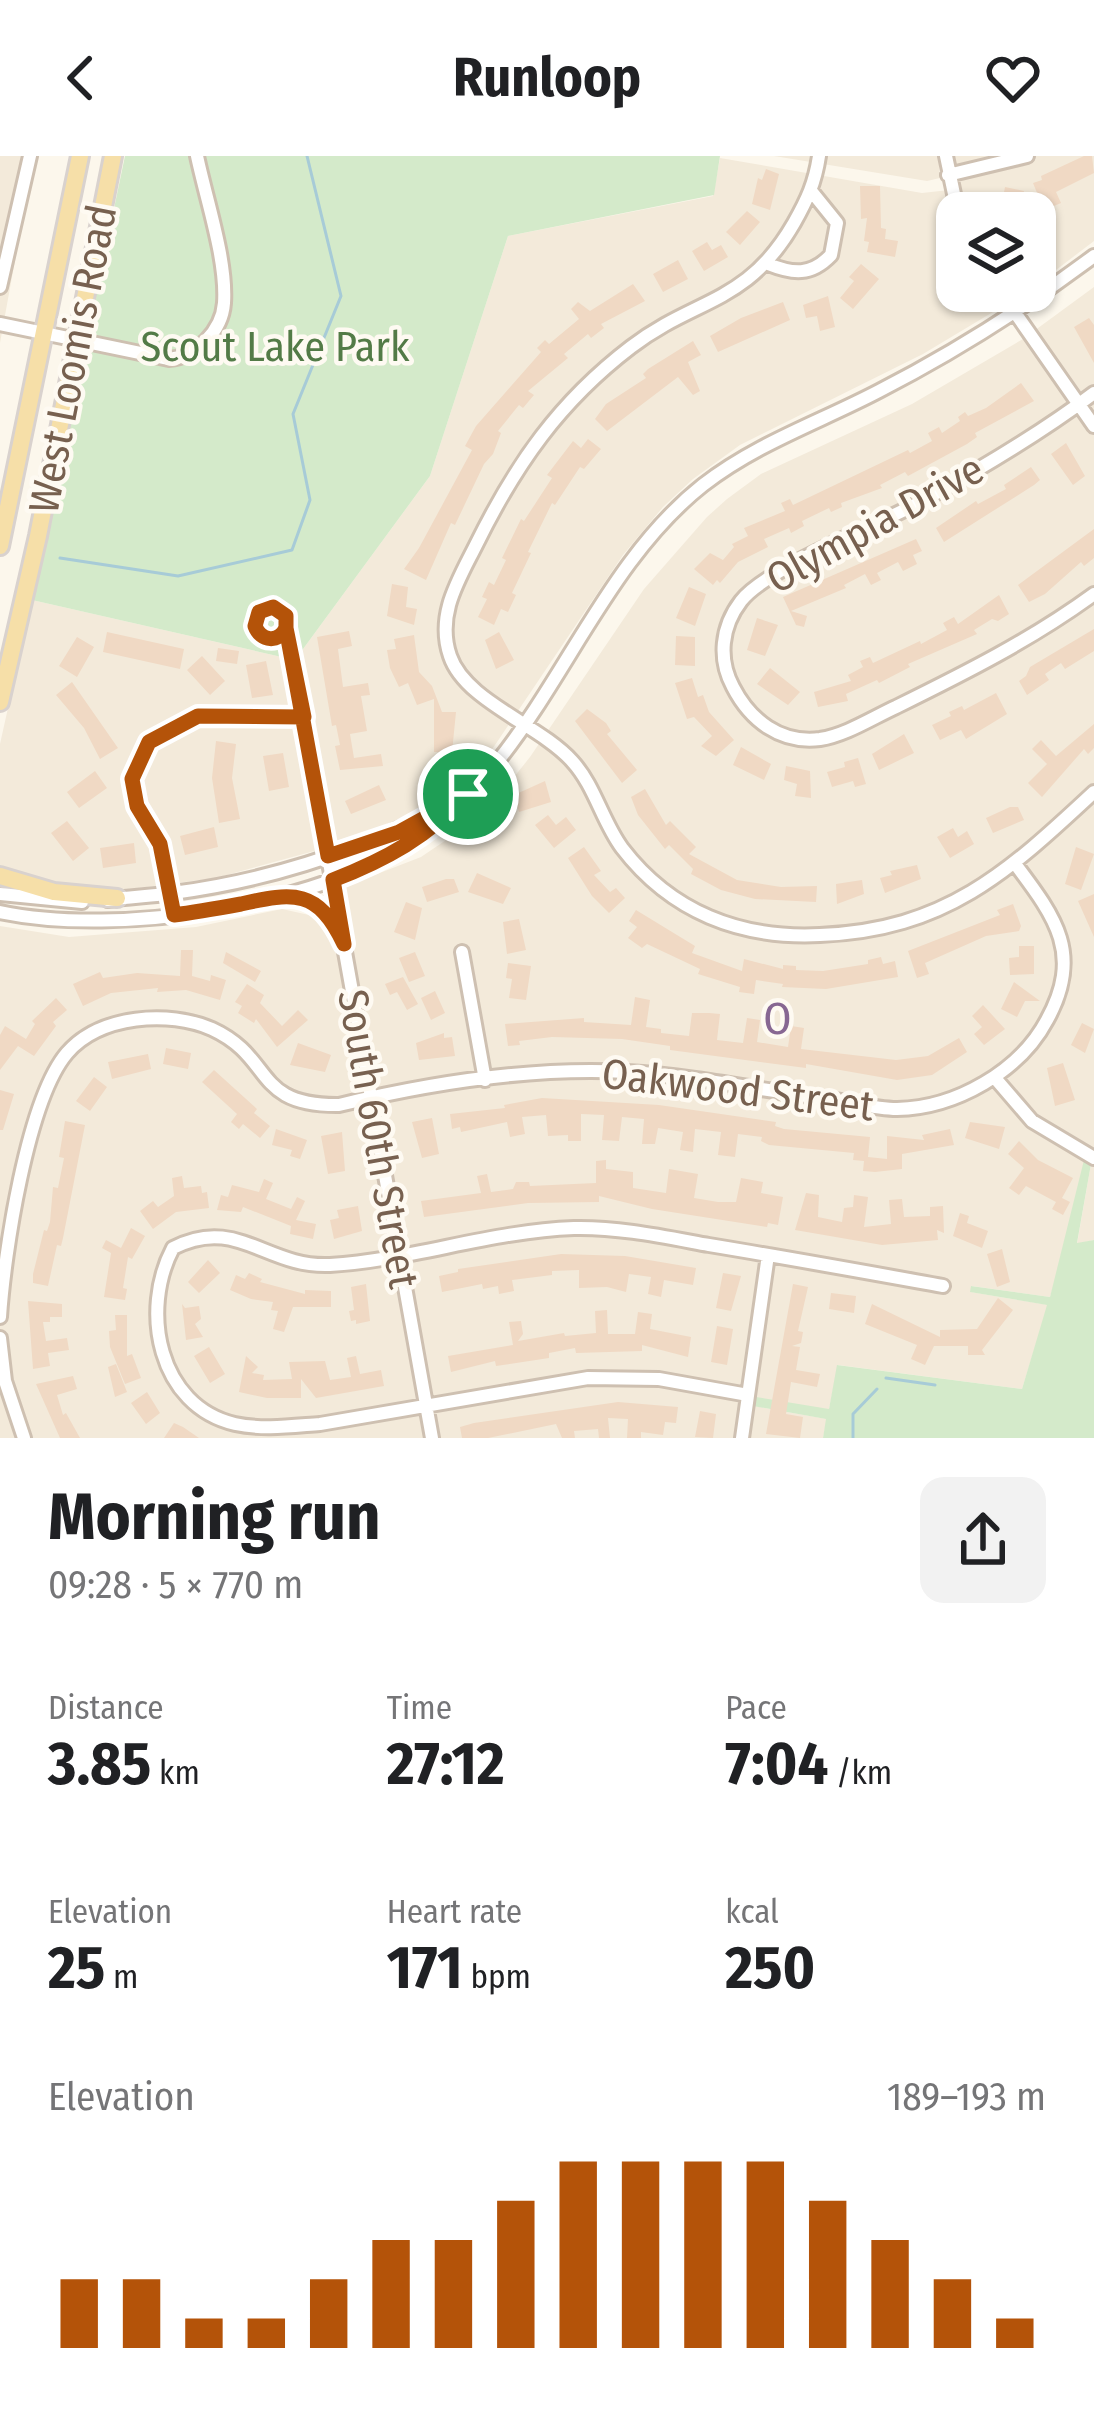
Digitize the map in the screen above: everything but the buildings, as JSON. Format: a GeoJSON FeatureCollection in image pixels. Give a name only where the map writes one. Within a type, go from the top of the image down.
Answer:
{"type":"FeatureCollection","features":[{"type":"Feature","properties":{"kind":"main road","name":"West Loomis Road"},"geometry":{"type":"LineString","coordinates":[[0,546],[80,156]]}},
{"type":"Feature","properties":{"kind":"main road","name":"West Loomis Road"},"geometry":{"type":"LineString","coordinates":[[0,702],[38,536],[112,156]]}},
{"type":"Feature","properties":{"kind":"main road"},"geometry":{"type":"LineString","coordinates":[[0,876],[54,892],[117,898]]}},
{"type":"Feature","properties":{"kind":"street","name":"West Loomis Road"},"geometry":{"type":"LineString","coordinates":[[0,284],[30,156]]}},
{"type":"Feature","properties":{"kind":"street"},"geometry":{"type":"LineString","coordinates":[[0,324],[156,357],[181,358],[204,343],[224,303],[197,156]]}},
{"type":"Feature","properties":{"kind":"street"},"geometry":{"type":"LineString","coordinates":[[819,156],[812,192],[768,264],[732,292],[634,344],[537,437],[503,491],[454,590],[445,631],[451,659],[466,684],[573,762],[614,837],[640,872],[686,908],[727,926],[788,937],[848,934],[887,926],[966,898],[1016,865],[1094,793]]}},
{"type":"Feature","properties":{"kind":"street"},"geometry":{"type":"LineString","coordinates":[[946,156],[952,192]]}},
{"type":"Feature","properties":{"kind":"street"},"geometry":{"type":"LineString","coordinates":[[948,175],[1027,156]]}},
{"type":"Feature","properties":{"kind":"street"},"geometry":{"type":"LineString","coordinates":[[768,264],[798,273],[830,255],[837,223],[812,192]]}},
{"type":"Feature","properties":{"kind":"street"},"geometry":{"type":"LineString","coordinates":[[0,912],[54,921],[174,915],[333,880],[418,839],[468,794],[524,723],[633,560],[670,514],[705,484],[781,436],[877,392],[1015,314],[1094,256]]}},
{"type":"Feature","properties":{"kind":"street"},"geometry":{"type":"LineString","coordinates":[[1015,314],[1094,426]]}},
{"type":"Feature","properties":{"kind":"street","name":"Olympia Drive"},"geometry":{"type":"LineString","coordinates":[[1094,393],[922,501],[768,578],[742,599],[727,626],[722,654],[742,705],[764,727],[788,737],[819,739],[993,659],[1034,637],[1094,594]]}},
{"type":"Feature","properties":{"kind":"street","name":"South 60th Street"},"geometry":{"type":"LineString","coordinates":[[286,628],[431,1438]]}},
{"type":"Feature","properties":{"kind":"street"},"geometry":{"type":"LineString","coordinates":[[174,915],[160,844],[137,806],[132,779],[149,742],[198,716],[304,717]]}},
{"type":"Feature","properties":{"kind":"street"},"geometry":{"type":"LineString","coordinates":[[0,894],[61,902],[171,894],[248,879],[399,832],[468,794]]}},
{"type":"Feature","properties":{"kind":"street","name":"Oakwood Street"},"geometry":{"type":"LineString","coordinates":[[0,1317],[3,1273],[38,1112],[67,1053],[97,1031],[129,1021],[169,1018],[212,1029],[243,1050],[282,1097],[308,1106],[557,1072],[629,1072],[898,1109],[949,1099],[995,1078],[1036,1041],[1058,1000],[1065,951],[1048,907],[1016,865]]}},
{"type":"Feature","properties":{"kind":"street"},"geometry":{"type":"LineString","coordinates":[[280,894],[319,908],[344,944]]}},
{"type":"Feature","properties":{"kind":"street"},"geometry":{"type":"LineString","coordinates":[[462,952],[485,1080]]}},
{"type":"Feature","properties":{"kind":"street"},"geometry":{"type":"LineString","coordinates":[[995,1078],[1031,1121],[1094,1158]]}},
{"type":"Feature","properties":{"kind":"street"},"geometry":{"type":"LineString","coordinates":[[748,1395],[659,1378],[588,1378],[320,1424],[236,1424],[192,1402],[170,1377],[156,1309],[162,1270],[173,1248],[209,1234],[228,1236],[300,1263],[330,1264],[506,1234],[575,1228],[643,1233],[944,1286]]}},
{"type":"Feature","properties":{"kind":"street"},"geometry":{"type":"LineString","coordinates":[[742,1438],[768,1255]]}},
{"type":"Feature","properties":{"kind":"street"},"geometry":{"type":"LineString","coordinates":[[0,1338],[4,1381],[24,1438]]}},
{"type":"Feature","properties":{"kind":"shaded area"},"geometry":{"type":"Polygon","coordinates":[[[0,156],[34,156],[0,343],[0,156]]]}},
{"type":"Feature","properties":{"kind":"shaded area"},"geometry":{"type":"Polygon","coordinates":[[[774,156],[939,156],[940,178],[927,181],[774,156]]]}},
{"type":"Feature","properties":{"kind":"shaded area"},"geometry":{"type":"Polygon","coordinates":[[[953,156],[1094,156],[1094,241],[1056,270],[1056,192],[936,192],[936,312],[993,312],[923,354],[740,445],[693,479],[623,555],[493,748],[447,794],[401,822],[362,838],[216,878],[107,892],[81,891],[0,871],[0,744],[32,600],[295,660],[430,476],[508,236],[713,196],[720,158],[922,193],[958,189],[953,156]]]}},
{"type":"Feature","properties":{"kind":"shaded area"},"geometry":{"type":"Polygon","coordinates":[[[1094,287],[1094,1240],[1077,1244],[1091,1164],[1050,1297],[972,1286],[971,1292],[1048,1305],[1022,1389],[838,1365],[829,1409],[754,1406],[827,1419],[823,1438],[0,1438],[0,926],[69,937],[196,927],[282,909],[309,915],[323,895],[421,857],[495,801],[644,589],[727,499],[761,474],[912,404],[1023,339],[1094,287]]]}},
{"type":"Feature","properties":{"kind":"green space","name":"Scout Lake Park"},"geometry":{"type":"Polygon","coordinates":[[[125,156],[720,156],[714,195],[508,236],[430,476],[295,660],[32,600],[125,156]]]}},
{"type":"Feature","properties":{"kind":"green space"},"geometry":{"type":"Polygon","coordinates":[[[1084,1160],[1091,1164],[1077,1243],[1094,1240],[1094,1438],[823,1438],[826,1419],[753,1406],[756,1397],[829,1409],[837,1365],[1022,1389],[1047,1305],[970,1292],[971,1286],[1050,1297],[1084,1160]]]}},
{"type":"Feature","properties":{"kind":"waterway"},"geometry":{"type":"LineString","coordinates":[[60,558],[178,576],[292,550],[310,500],[293,414],[341,296],[307,156]]}},
{"type":"Feature","properties":{"kind":"waterway"},"geometry":{"type":"LineString","coordinates":[[886,1378],[935,1385]]}},
{"type":"Feature","properties":{"kind":"waterway"},"geometry":{"type":"LineString","coordinates":[[853,1438],[853,1414],[877,1389]]}},
{"type":"Feature","properties":{"kind":"district","name":"O"},"geometry":{"type":"Point","coordinates":[779,1019]}},
{"type":"Feature","properties":{"kind":"route"},"geometry":{"type":"LineString","coordinates":[[468,794],[399,832],[328,856],[304,717],[286,628],[286,616],[273,607],[262,608],[256,616],[256,631],[274,639],[286,628],[304,717],[198,716],[149,742],[132,779],[137,806],[160,844],[174,915],[280,894],[298,897],[326,914],[344,944],[333,880],[418,839],[468,794]]}}]}
